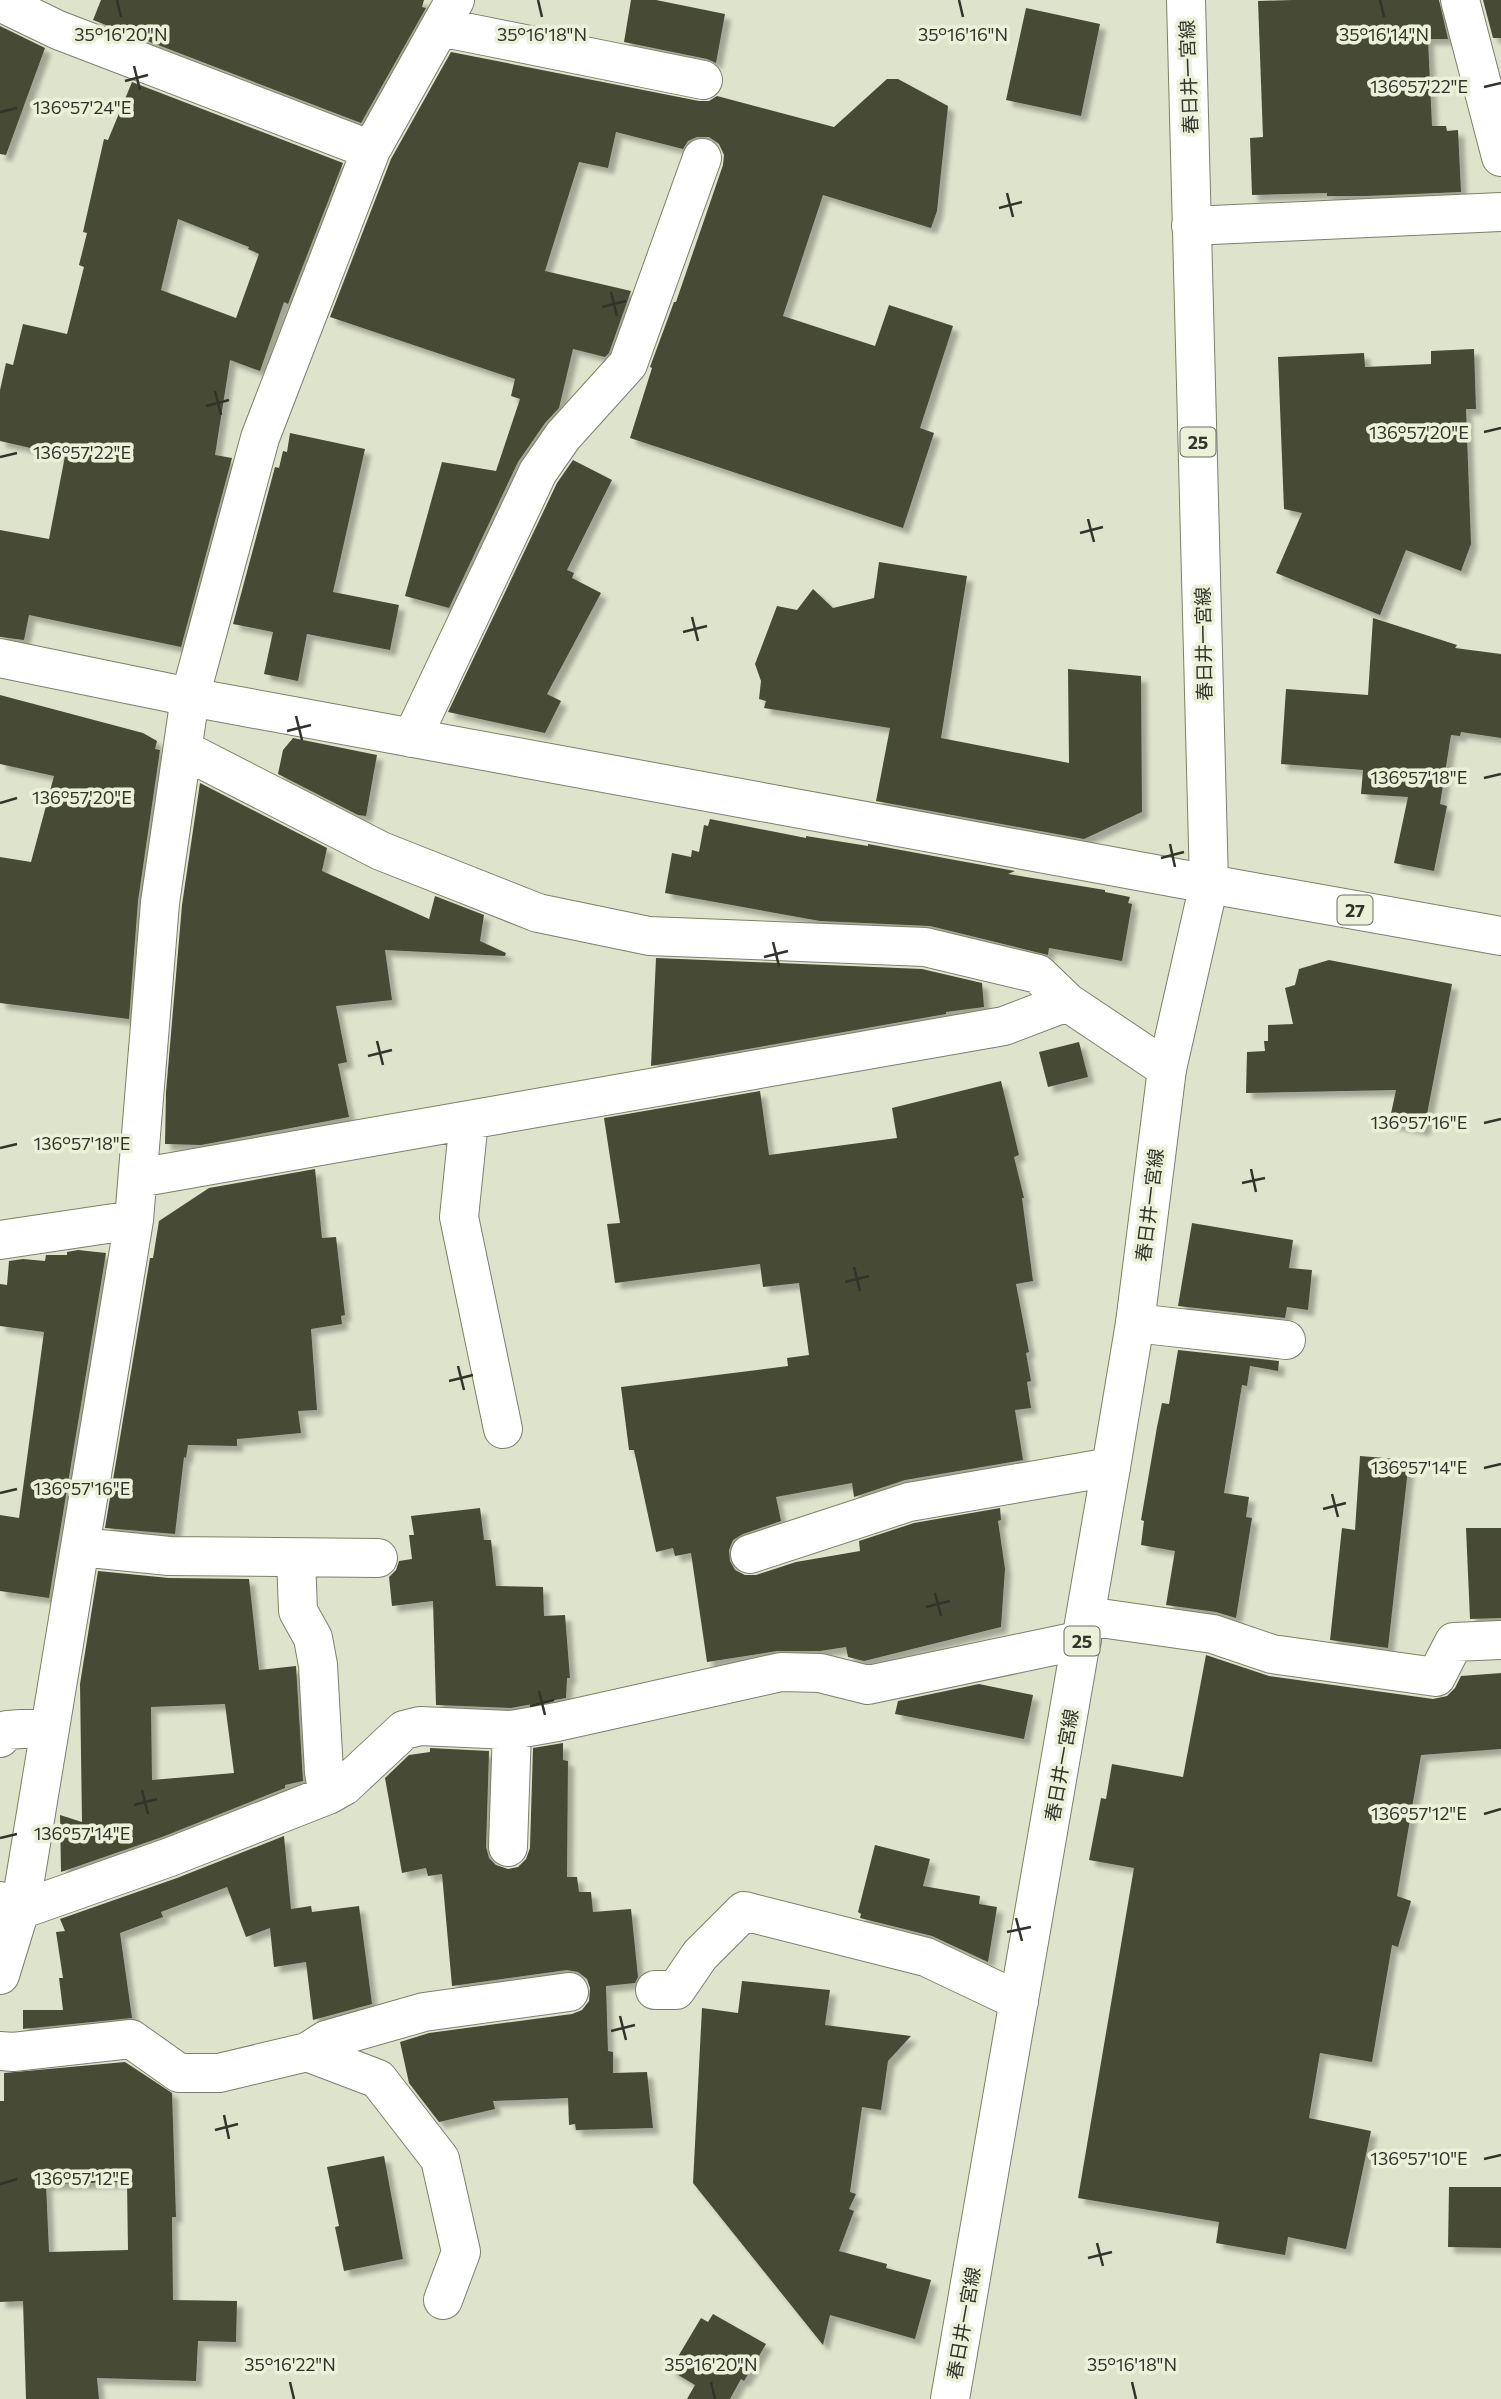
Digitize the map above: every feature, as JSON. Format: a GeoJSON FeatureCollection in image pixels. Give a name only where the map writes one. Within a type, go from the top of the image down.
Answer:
{"type":"FeatureCollection","features":[{"type":"Feature","properties":{"kind":"street","name":"春日井一宮線"},"geometry":{"type":"LineString","coordinates":[[950,2399],[1135,1323],[1167,1069],[1209,884],[1185,0]]}},
{"type":"Feature","properties":{"kind":"street"},"geometry":{"type":"LineString","coordinates":[[1460,0],[1501,157]]}},
{"type":"Feature","properties":{"kind":"street"},"geometry":{"type":"LineString","coordinates":[[0,2],[58,30],[371,150]]}},
{"type":"Feature","properties":{"kind":"street"},"geometry":{"type":"LineString","coordinates":[[0,1975],[10,1905],[50,1727],[134,1220],[160,903],[190,697],[260,439],[371,150],[448,14],[703,80]]}},
{"type":"Feature","properties":{"kind":"street"},"geometry":{"type":"LineString","coordinates":[[412,738],[538,472],[563,436],[628,364],[702,158]]}},
{"type":"Feature","properties":{"kind":"street"},"geometry":{"type":"LineString","coordinates":[[1191,226],[1501,212]]}},
{"type":"Feature","properties":{"kind":"street"},"geometry":{"type":"LineString","coordinates":[[0,658],[190,697],[1209,884]]}},
{"type":"Feature","properties":{"kind":"street"},"geometry":{"type":"LineString","coordinates":[[184,750],[381,851],[538,914],[649,936],[925,947],[1038,974],[1068,1002],[1167,1069]]}},
{"type":"Feature","properties":{"kind":"street","name":"27"},"geometry":{"type":"LineString","coordinates":[[1209,884],[1501,936]]}},
{"type":"Feature","properties":{"kind":"street"},"geometry":{"type":"LineString","coordinates":[[138,1178],[1004,1026],[1068,1002]]}},
{"type":"Feature","properties":{"kind":"street"},"geometry":{"type":"LineString","coordinates":[[468,1120],[459,1217],[503,1429]]}},
{"type":"Feature","properties":{"kind":"street"},"geometry":{"type":"LineString","coordinates":[[0,1240],[134,1220]]}},
{"type":"Feature","properties":{"kind":"street"},"geometry":{"type":"LineString","coordinates":[[1135,1323],[1286,1340]]}},
{"type":"Feature","properties":{"kind":"street"},"geometry":{"type":"LineString","coordinates":[[750,1554],[909,1502],[1111,1467]]}},
{"type":"Feature","properties":{"kind":"street"},"geometry":{"type":"LineString","coordinates":[[80,1547],[169,1556],[379,1558]]}},
{"type":"Feature","properties":{"kind":"street"},"geometry":{"type":"LineString","coordinates":[[296,1558],[298,1611],[313,1639],[318,1665],[324,1772],[328,1795]]}},
{"type":"Feature","properties":{"kind":"street"},"geometry":{"type":"LineString","coordinates":[[10,1905],[170,1857],[328,1795],[344,1786],[404,1730],[420,1726],[512,1730],[557,1723],[781,1672],[820,1673],[868,1685],[1084,1628],[1213,1634],[1272,1654],[1436,1676],[1454,1642],[1501,1640]]}},
{"type":"Feature","properties":{"kind":"street"},"geometry":{"type":"LineString","coordinates":[[0,1738],[7,1730],[50,1727]]}},
{"type":"Feature","properties":{"kind":"street"},"geometry":{"type":"LineString","coordinates":[[508,1847],[512,1730]]}},
{"type":"Feature","properties":{"kind":"street"},"geometry":{"type":"LineString","coordinates":[[655,1990],[676,1990],[700,1955],[744,1911],[926,1956],[1019,2001]]}},
{"type":"Feature","properties":{"kind":"street"},"geometry":{"type":"LineString","coordinates":[[0,2051],[13,2052],[131,2039],[179,2073],[219,2073],[307,2052],[326,2040],[424,2012],[569,1992]]}},
{"type":"Feature","properties":{"kind":"street"},"geometry":{"type":"LineString","coordinates":[[307,2052],[378,2079],[440,2159],[461,2252],[443,2300]]}},
{"type":"Feature","properties":{"kind":"building"},"geometry":{"type":"Polygon","coordinates":[[[101,0],[424,0],[422,7],[426,8],[361,123],[93,20],[101,0]]]}},
{"type":"Feature","properties":{"kind":"building"},"geometry":{"type":"Polygon","coordinates":[[[631,0],[656,0],[725,14],[716,63],[624,42],[631,0]]]}},
{"type":"Feature","properties":{"kind":"building"},"geometry":{"type":"Polygon","coordinates":[[[1439,0],[1448,39],[1428,39],[1432,126],[1446,126],[1447,131],[1458,130],[1461,192],[1366,196],[1327,196],[1327,193],[1252,195],[1250,138],[1263,137],[1258,1],[1439,0]]]}},
{"type":"Feature","properties":{"kind":"building"},"geometry":{"type":"Polygon","coordinates":[[[1483,0],[1501,0],[1501,38],[1493,38],[1483,0]]]}},
{"type":"Feature","properties":{"kind":"building"},"geometry":{"type":"Polygon","coordinates":[[[1026,8],[1100,24],[1081,116],[1006,100],[1026,8]]]}},
{"type":"Feature","properties":{"kind":"building"},"geometry":{"type":"Polygon","coordinates":[[[0,26],[45,48],[6,155],[0,154],[0,26]]]}},
{"type":"Feature","properties":{"kind":"building"},"geometry":{"type":"Polygon","coordinates":[[[451,52],[699,101],[709,101],[717,96],[834,127],[887,79],[898,79],[948,106],[937,211],[931,228],[823,195],[783,316],[875,346],[889,305],[953,326],[920,428],[934,433],[903,528],[630,438],[652,368],[650,367],[676,302],[723,165],[724,155],[719,144],[709,137],[697,137],[688,141],[683,149],[616,132],[608,168],[579,162],[545,271],[631,291],[609,353],[605,357],[573,349],[559,408],[518,462],[449,608],[405,596],[442,462],[496,471],[520,399],[511,396],[515,379],[330,317],[391,159],[451,52]]]}},
{"type":"Feature","properties":{"kind":"building"},"geometry":{"type":"Polygon","coordinates":[[[132,82],[343,163],[288,304],[284,302],[260,371],[230,360],[215,455],[232,458],[181,647],[29,615],[24,640],[0,637],[0,530],[49,539],[65,456],[0,441],[0,390],[6,363],[13,365],[23,324],[67,334],[84,267],[79,265],[87,233],[83,232],[104,139],[108,140],[132,82]],[[178,219],[161,290],[236,318],[259,254],[248,249],[249,247],[178,219]]]}},
{"type":"Feature","properties":{"kind":"building"},"geometry":{"type":"Polygon","coordinates":[[[1474,349],[1476,409],[1466,409],[1471,544],[1461,571],[1406,550],[1380,615],[1276,573],[1302,513],[1284,509],[1278,357],[1364,353],[1365,367],[1431,364],[1431,351],[1474,349]]]}},
{"type":"Feature","properties":{"kind":"building"},"geometry":{"type":"Polygon","coordinates":[[[290,433],[365,449],[333,592],[399,605],[390,650],[307,634],[298,681],[264,674],[273,632],[233,624],[275,467],[279,468],[283,451],[287,452],[290,433]]]}},
{"type":"Feature","properties":{"kind":"building"},"geometry":{"type":"Polygon","coordinates":[[[573,460],[612,480],[567,570],[574,573],[572,578],[601,593],[547,694],[561,701],[545,733],[448,712],[557,483],[573,460]]]}},
{"type":"Feature","properties":{"kind":"building"},"geometry":{"type":"Polygon","coordinates":[[[879,562],[967,576],[941,738],[1069,763],[1068,669],[1141,676],[1142,812],[1084,839],[876,801],[890,728],[764,708],[766,701],[759,699],[761,681],[755,664],[777,606],[797,610],[813,589],[833,608],[874,598],[879,562]]]}},
{"type":"Feature","properties":{"kind":"building"},"geometry":{"type":"Polygon","coordinates":[[[1373,618],[1457,645],[1455,648],[1501,654],[1501,738],[1461,732],[1460,736],[1451,735],[1440,804],[1447,806],[1434,871],[1394,863],[1408,797],[1361,794],[1363,770],[1281,764],[1286,689],[1368,695],[1373,618]]]}},
{"type":"Feature","properties":{"kind":"building"},"geometry":{"type":"Polygon","coordinates":[[[0,695],[143,733],[157,741],[155,749],[160,750],[138,901],[129,1019],[0,1003],[0,857],[31,862],[54,776],[0,764],[0,695]]]}},
{"type":"Feature","properties":{"kind":"building"},"geometry":{"type":"Polygon","coordinates":[[[293,738],[377,755],[366,816],[358,815],[278,774],[283,750],[293,738]]]}},
{"type":"Feature","properties":{"kind":"building"},"geometry":{"type":"Polygon","coordinates":[[[200,783],[327,848],[322,871],[429,919],[435,896],[484,915],[480,941],[506,953],[505,956],[385,950],[392,1000],[336,1006],[347,1062],[338,1064],[349,1117],[201,1145],[165,1144],[166,1092],[182,905],[200,783]]]}},
{"type":"Feature","properties":{"kind":"building"},"geometry":{"type":"Polygon","coordinates":[[[710,819],[806,838],[868,844],[1015,871],[1008,874],[1105,890],[1130,897],[1128,903],[1132,904],[1122,961],[1049,948],[1048,955],[930,926],[820,921],[665,893],[672,853],[691,857],[692,850],[699,852],[704,825],[708,826],[710,819]]]}},
{"type":"Feature","properties":{"kind":"building"},"geometry":{"type":"Polygon","coordinates":[[[656,958],[922,969],[982,983],[984,1007],[651,1066],[656,958]]]}},
{"type":"Feature","properties":{"kind":"building"},"geometry":{"type":"Polygon","coordinates":[[[1329,960],[1452,984],[1424,1130],[1389,1123],[1396,1090],[1246,1093],[1247,1052],[1265,1051],[1264,1041],[1268,1041],[1268,1025],[1293,1024],[1285,988],[1295,985],[1299,969],[1329,960]]]}},
{"type":"Feature","properties":{"kind":"building"},"geometry":{"type":"Polygon","coordinates":[[[1079,1042],[1088,1077],[1048,1087],[1039,1052],[1079,1042]]]}},
{"type":"Feature","properties":{"kind":"building"},"geometry":{"type":"Polygon","coordinates":[[[1001,1081],[1019,1155],[1014,1157],[1024,1198],[1033,1281],[1016,1284],[1029,1352],[1026,1353],[1031,1381],[1027,1382],[1031,1408],[1015,1410],[1023,1460],[905,1480],[854,1497],[852,1483],[776,1497],[781,1521],[743,1534],[733,1540],[729,1550],[730,1561],[735,1570],[745,1575],[756,1575],[796,1562],[860,1551],[859,1541],[914,1523],[1000,1508],[1001,1520],[998,1521],[1005,1569],[1001,1627],[864,1661],[848,1657],[846,1647],[820,1651],[777,1651],[707,1662],[691,1553],[675,1556],[673,1548],[656,1552],[634,1450],[629,1450],[621,1387],[788,1366],[787,1358],[809,1355],[799,1283],[763,1287],[760,1264],[615,1283],[607,1224],[620,1223],[604,1118],[760,1091],[769,1155],[897,1138],[892,1108],[1001,1081]]]}},
{"type":"Feature","properties":{"kind":"building"},"geometry":{"type":"Polygon","coordinates":[[[315,1169],[322,1238],[336,1237],[345,1315],[341,1316],[342,1324],[311,1329],[317,1410],[298,1411],[301,1433],[237,1439],[237,1446],[188,1445],[186,1458],[184,1457],[175,1534],[105,1528],[150,1258],[153,1258],[159,1221],[209,1188],[315,1169]]]}},
{"type":"Feature","properties":{"kind":"building"},"geometry":{"type":"Polygon","coordinates":[[[1192,1223],[1293,1240],[1289,1268],[1312,1270],[1308,1310],[1287,1307],[1285,1318],[1178,1306],[1192,1223]]]}},
{"type":"Feature","properties":{"kind":"building"},"geometry":{"type":"Polygon","coordinates":[[[78,1250],[106,1253],[49,1598],[0,1591],[0,1515],[19,1518],[44,1332],[0,1326],[0,1284],[7,1285],[9,1261],[45,1261],[46,1255],[67,1255],[67,1252],[78,1250]]]}},
{"type":"Feature","properties":{"kind":"building"},"geometry":{"type":"Polygon","coordinates":[[[1178,1350],[1279,1361],[1278,1371],[1250,1366],[1247,1386],[1242,1385],[1224,1493],[1249,1497],[1246,1517],[1252,1518],[1236,1618],[1216,1612],[1166,1605],[1175,1551],[1141,1545],[1144,1521],[1141,1520],[1157,1427],[1162,1403],[1169,1404],[1178,1350]]]}},
{"type":"Feature","properties":{"kind":"building"},"geometry":{"type":"Polygon","coordinates":[[[1360,1456],[1409,1460],[1388,1648],[1330,1640],[1342,1528],[1355,1530],[1360,1456]]]}},
{"type":"Feature","properties":{"kind":"building"},"geometry":{"type":"Polygon","coordinates":[[[480,1508],[484,1540],[491,1540],[496,1586],[543,1587],[544,1616],[565,1615],[570,1678],[567,1678],[566,1698],[511,1708],[436,1705],[433,1601],[392,1606],[389,1577],[396,1570],[399,1561],[412,1559],[409,1535],[414,1535],[411,1516],[480,1508]]]}},
{"type":"Feature","properties":{"kind":"building"},"geometry":{"type":"Polygon","coordinates":[[[1466,1528],[1501,1528],[1501,1618],[1470,1619],[1466,1528]]]}},
{"type":"Feature","properties":{"kind":"building"},"geometry":{"type":"Polygon","coordinates":[[[98,1571],[169,1578],[249,1579],[259,1670],[296,1666],[303,1781],[285,1785],[285,1788],[162,1837],[61,1872],[60,1815],[82,1822],[80,1684],[98,1571]],[[225,1704],[151,1707],[152,1780],[234,1773],[225,1704]]]}},
{"type":"Feature","properties":{"kind":"building"},"geometry":{"type":"Polygon","coordinates":[[[1206,1655],[1269,1676],[1433,1699],[1447,1696],[1461,1676],[1501,1673],[1501,1749],[1421,1755],[1397,1896],[1411,1901],[1398,1947],[1392,1945],[1372,2062],[1320,2053],[1309,2118],[1371,2131],[1346,2249],[1288,2237],[1285,2255],[1216,2243],[1219,2222],[1078,2198],[1134,1868],[1089,1860],[1101,1798],[1106,1799],[1112,1764],[1183,1777],[1206,1655]]]}},
{"type":"Feature","properties":{"kind":"building"},"geometry":{"type":"Polygon","coordinates":[[[979,1684],[1033,1695],[1024,1739],[895,1714],[898,1701],[979,1684]]]}},
{"type":"Feature","properties":{"kind":"building"},"geometry":{"type":"Polygon","coordinates":[[[563,1743],[563,1760],[568,1761],[567,1877],[577,1877],[579,1892],[591,1892],[593,1912],[631,1909],[638,1977],[635,1983],[606,1986],[608,2051],[613,2052],[613,2073],[647,2072],[653,2128],[576,2130],[575,2124],[569,2125],[568,2098],[493,2101],[495,2109],[439,2122],[409,2083],[400,2042],[429,2033],[572,2014],[582,2010],[589,2001],[590,1988],[587,1979],[578,1972],[567,1970],[452,1986],[442,1874],[428,1876],[426,1868],[402,1873],[385,1778],[409,1755],[430,1752],[430,1748],[489,1751],[486,1847],[489,1858],[496,1865],[508,1869],[518,1867],[526,1859],[530,1848],[533,1748],[563,1743]]]}},
{"type":"Feature","properties":{"kind":"building"},"geometry":{"type":"Polygon","coordinates":[[[284,1836],[291,1909],[311,1906],[312,1912],[359,1906],[372,2004],[313,2020],[306,1962],[274,1967],[270,1928],[246,1937],[227,1887],[161,1912],[163,1917],[120,1933],[132,2018],[23,2029],[23,2010],[63,2010],[59,1978],[63,1978],[56,1932],[65,1931],[60,1919],[177,1878],[284,1836]]]}},
{"type":"Feature","properties":{"kind":"building"},"geometry":{"type":"Polygon","coordinates":[[[875,1845],[930,1859],[923,1886],[980,1896],[979,1904],[997,1907],[988,1962],[932,1936],[860,1918],[861,1914],[858,1912],[875,1845]]]}},
{"type":"Feature","properties":{"kind":"building"},"geometry":{"type":"Polygon","coordinates":[[[742,1981],[830,1990],[825,2025],[911,2036],[888,2061],[881,2110],[862,2107],[850,2192],[856,2194],[849,2209],[854,2211],[839,2251],[931,2280],[915,2339],[830,2315],[823,2345],[693,2183],[702,2008],[738,2013],[742,1981]]]}},
{"type":"Feature","properties":{"kind":"building"},"geometry":{"type":"Polygon","coordinates":[[[125,2062],[172,2093],[176,2217],[172,2217],[173,2300],[237,2301],[236,2342],[198,2341],[196,2381],[97,2378],[99,2399],[26,2399],[23,2301],[0,2302],[0,2101],[4,2101],[4,2073],[125,2062]],[[127,2182],[46,2184],[49,2252],[128,2250],[127,2182]]]}},
{"type":"Feature","properties":{"kind":"building"},"geometry":{"type":"Polygon","coordinates":[[[384,2156],[403,2259],[344,2271],[335,2227],[339,2226],[327,2167],[384,2156]]]}},
{"type":"Feature","properties":{"kind":"building"},"geometry":{"type":"Polygon","coordinates":[[[1449,2187],[1501,2187],[1501,2248],[1448,2247],[1449,2187]]]}},
{"type":"Feature","properties":{"kind":"building"},"geometry":{"type":"Polygon","coordinates":[[[713,2314],[766,2344],[730,2399],[687,2399],[695,2385],[670,2370],[701,2318],[708,2322],[713,2314]]]}}]}
